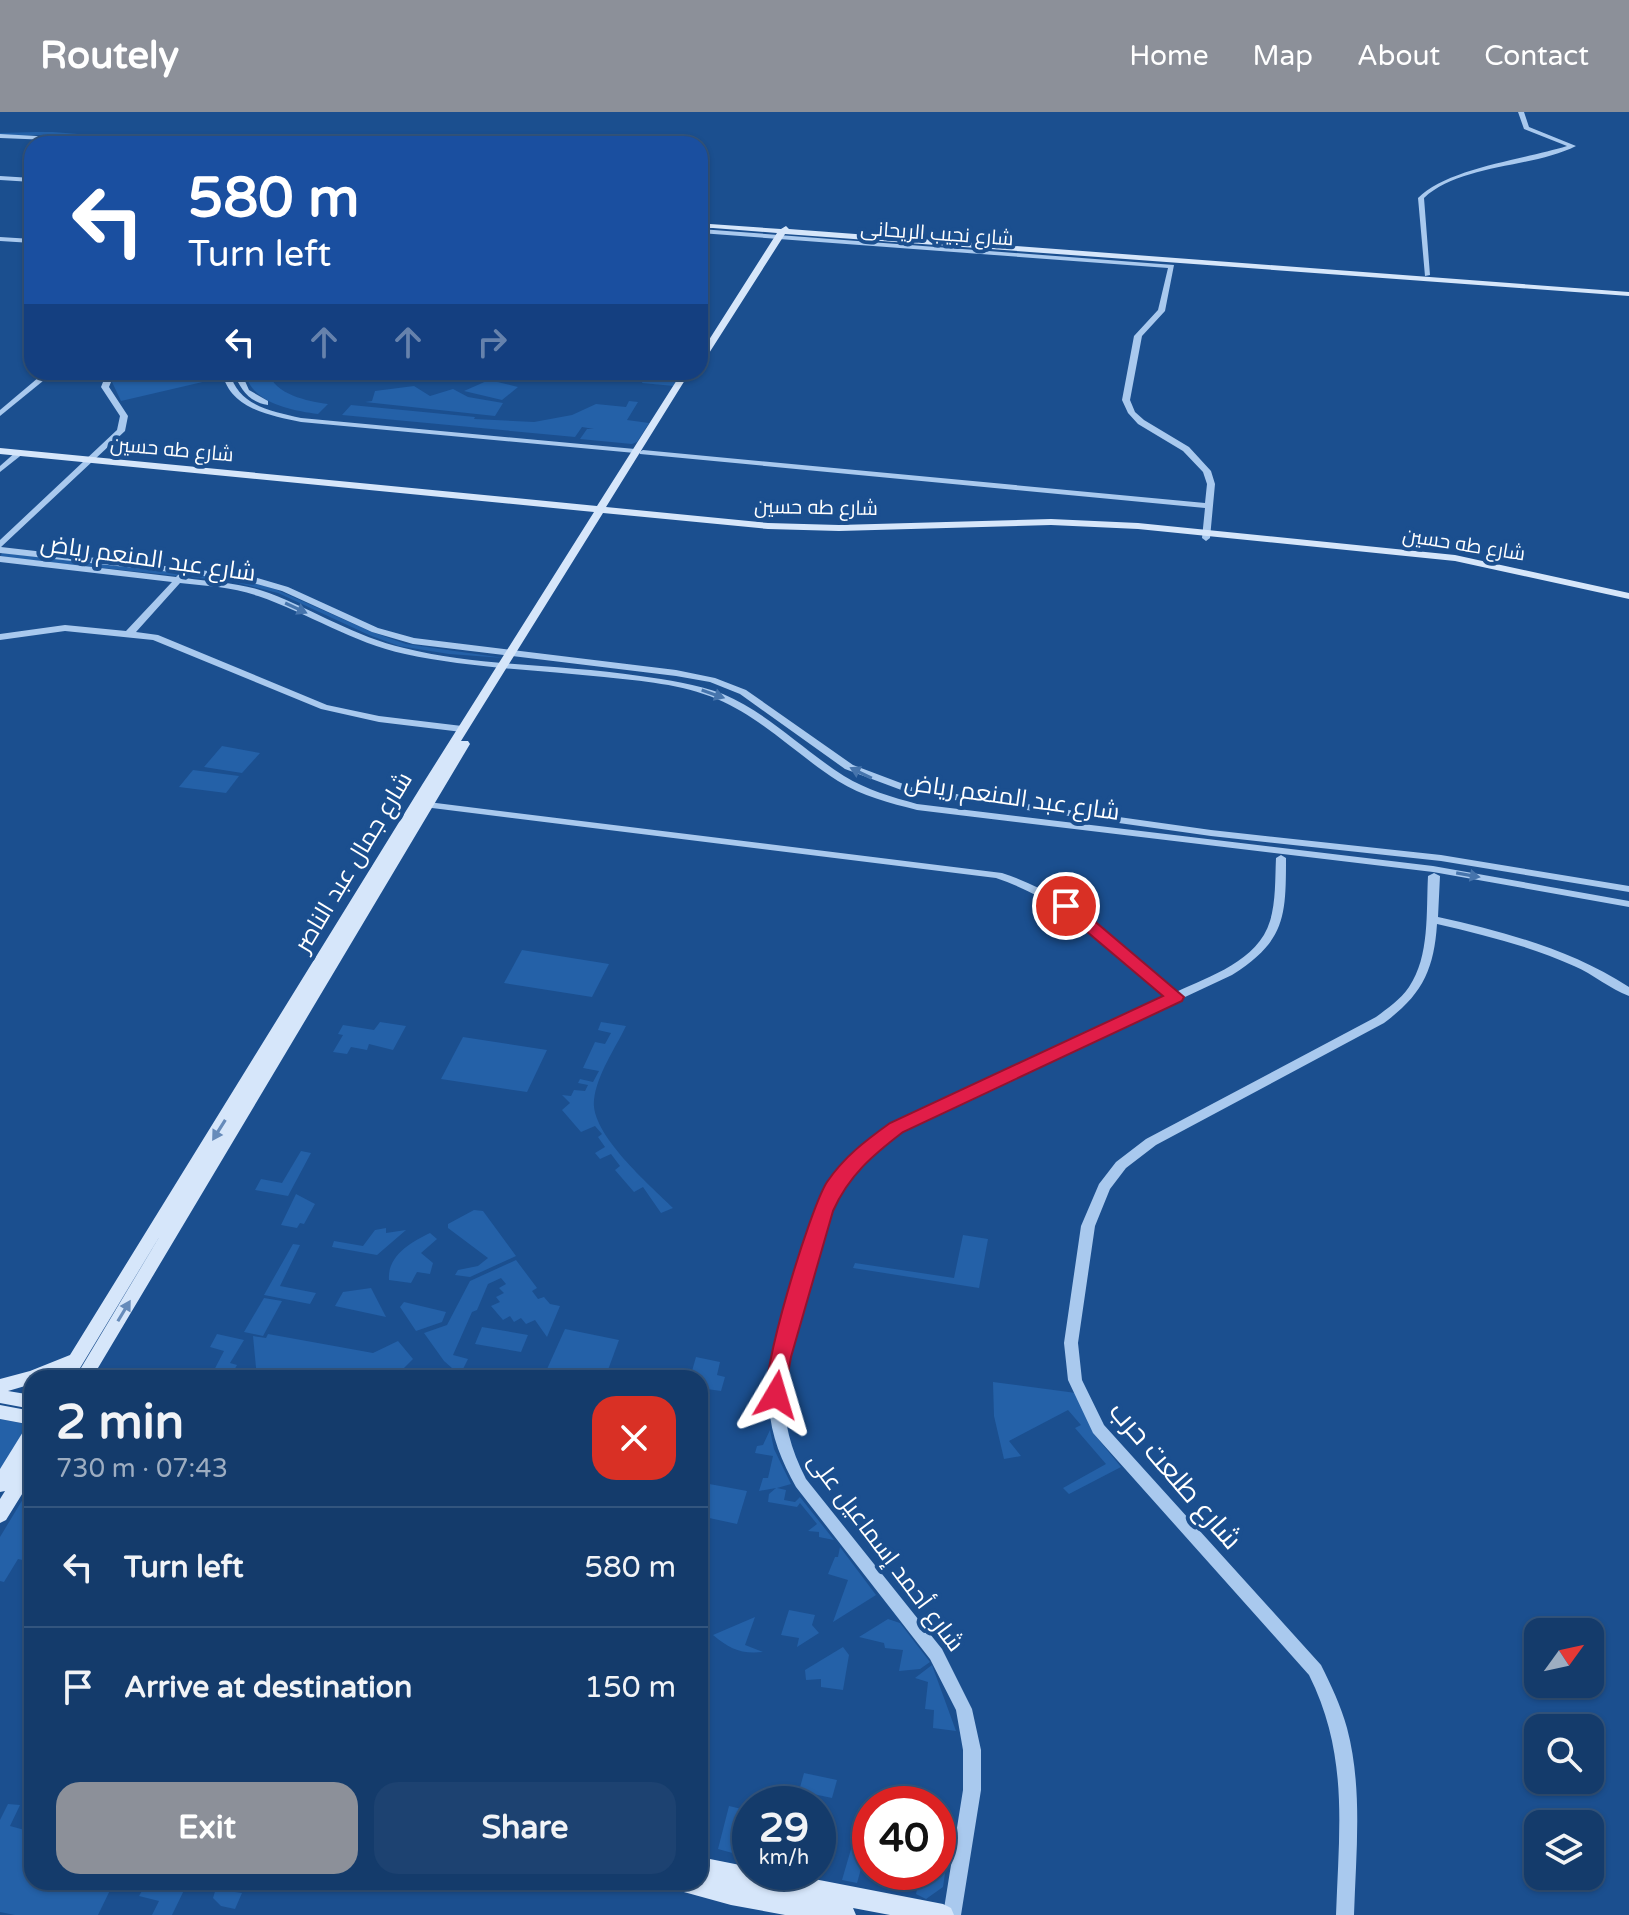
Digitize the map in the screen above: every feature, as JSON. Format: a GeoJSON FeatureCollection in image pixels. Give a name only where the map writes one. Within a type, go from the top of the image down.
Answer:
{"type":"FeatureCollection","features":[{"type":"Feature","properties":{"kind":"main road"},"geometry":{"type":"LineString","coordinates":[[714,223],[776,231],[1629,292]]}},
{"type":"Feature","properties":{"kind":"main road"},"geometry":{"type":"LineString","coordinates":[[776,231],[1427,275],[1629,292]]}},
{"type":"Feature","properties":{"kind":"main road"},"geometry":{"type":"LineString","coordinates":[[708,347],[776,231]]}},
{"type":"Feature","properties":{"kind":"main road"},"geometry":{"type":"LineString","coordinates":[[708,337],[765,249]]}},
{"type":"Feature","properties":{"kind":"main road","name":"شارع جمال عبد الناصر"},"geometry":{"type":"LineString","coordinates":[[663,414],[682,380]]}},
{"type":"Feature","properties":{"kind":"main road","name":"شارع جمال عبد الناصر"},"geometry":{"type":"LineString","coordinates":[[291,1023],[428,805],[510,660],[640,450],[688,380]]}},
{"type":"Feature","properties":{"kind":"main road","name":"شارع طه حسين"},"geometry":{"type":"LineString","coordinates":[[0,453],[600,516],[803,532],[1062,528],[1206,535],[1438,561],[1625,599]]}},
{"type":"Feature","properties":{"kind":"main road","name":"شارع جمال عبد الناصر"},"geometry":{"type":"LineString","coordinates":[[84,1367],[291,1023],[462,729],[510,660]]}},
{"type":"Feature","properties":{"kind":"main road"},"geometry":{"type":"LineString","coordinates":[[0,1386],[24,1379]]}},
{"type":"Feature","properties":{"kind":"main road"},"geometry":{"type":"LineString","coordinates":[[0,1396],[24,1400]]}},
{"type":"Feature","properties":{"kind":"main road"},"geometry":{"type":"LineString","coordinates":[[0,1412],[24,1416]]}},
{"type":"Feature","properties":{"kind":"main road"},"geometry":{"type":"LineString","coordinates":[[0,1485],[24,1445]]}},
{"type":"Feature","properties":{"kind":"main road"},"geometry":{"type":"LineString","coordinates":[[0,1515],[24,1476]]}},
{"type":"Feature","properties":{"kind":"main road"},"geometry":{"type":"LineString","coordinates":[[708,1870],[845,1915]]}},
{"type":"Feature","properties":{"kind":"main road"},"geometry":{"type":"LineString","coordinates":[[708,1885],[943,1915]]}},
{"type":"Feature","properties":{"kind":"street"},"geometry":{"type":"LineString","coordinates":[[1427,275],[1421,198],[1426,190],[1459,177],[1573,146],[1526,128],[1521,112]]}},
{"type":"Feature","properties":{"kind":"street"},"geometry":{"type":"LineString","coordinates":[[0,138],[24,139]]}},
{"type":"Feature","properties":{"kind":"street"},"geometry":{"type":"LineString","coordinates":[[0,138],[24,139]]}},
{"type":"Feature","properties":{"kind":"street"},"geometry":{"type":"LineString","coordinates":[[0,178],[24,180]]}},
{"type":"Feature","properties":{"kind":"street","name":"شارع نجيب الريحانى"},"geometry":{"type":"LineString","coordinates":[[708,231],[776,231],[1172,266],[1161,311],[1138,336],[1126,400],[1141,422],[1186,449],[1204,465],[1211,484],[1209,503]]}},
{"type":"Feature","properties":{"kind":"street"},"geometry":{"type":"LineString","coordinates":[[0,240],[24,242]]}},
{"type":"Feature","properties":{"kind":"street"},"geometry":{"type":"LineString","coordinates":[[0,407],[32,380]]}},
{"type":"Feature","properties":{"kind":"street"},"geometry":{"type":"LineString","coordinates":[[0,414],[40,380]]}},
{"type":"Feature","properties":{"kind":"street"},"geometry":{"type":"LineString","coordinates":[[0,548],[91,462],[125,424],[124,416],[107,393],[106,380]]}},
{"type":"Feature","properties":{"kind":"street"},"geometry":{"type":"LineString","coordinates":[[228,380],[229,386],[251,404],[282,416],[1209,503],[1206,535]]}},
{"type":"Feature","properties":{"kind":"street"},"geometry":{"type":"LineString","coordinates":[[241,380],[246,391],[264,403],[320,420]]}},
{"type":"Feature","properties":{"kind":"street"},"geometry":{"type":"LineString","coordinates":[[0,470],[17,455]]}},
{"type":"Feature","properties":{"kind":"street","name":"شارع عبد المنعم رياض"},"geometry":{"type":"LineString","coordinates":[[0,548],[184,574],[263,594],[392,648],[510,660],[670,683],[720,696],[745,708],[842,779],[893,802],[1211,838],[1441,858],[1624,888]]}},
{"type":"Feature","properties":{"kind":"street","name":"شارع عبد المنعم رياض"},"geometry":{"type":"LineString","coordinates":[[0,559],[184,574]]}},
{"type":"Feature","properties":{"kind":"street"},"geometry":{"type":"LineString","coordinates":[[129,634],[184,574]]}},
{"type":"Feature","properties":{"kind":"street"},"geometry":{"type":"LineString","coordinates":[[0,637],[54,628],[129,634],[173,642],[292,696],[336,711],[462,729]]}},
{"type":"Feature","properties":{"kind":"street"},"geometry":{"type":"LineString","coordinates":[[428,805],[998,875],[1034,887],[1066,906],[1175,997]]}},
{"type":"Feature","properties":{"kind":"street","name":"شارع عبد المنعم رياض"},"geometry":{"type":"LineString","coordinates":[[1211,838],[1433,869],[1560,895],[1624,903]]}},
{"type":"Feature","properties":{"kind":"street","name":"شارع أحمد إسماعيل على"},"geometry":{"type":"LineString","coordinates":[[952,1915],[972,1790],[972,1750],[964,1709],[936,1654],[801,1483],[781,1437],[776,1408],[780,1357],[828,1199],[841,1176],[866,1149],[896,1127],[1244,963],[1265,945],[1279,916],[1281,858]]}},
{"type":"Feature","properties":{"kind":"street","name":"شارع طلعت حرب"},"geometry":{"type":"LineString","coordinates":[[1345,1915],[1347,1766],[1340,1724],[1330,1696],[1315,1670],[1098,1429],[1075,1380],[1071,1355],[1072,1331],[1088,1226],[1097,1200],[1112,1176],[1151,1142],[1398,1008],[1418,986],[1426,970],[1434,876]]}},
{"type":"Feature","properties":{"kind":"street"},"geometry":{"type":"LineString","coordinates":[[1624,888],[1624,903]]}},
{"type":"Feature","properties":{"kind":"street"},"geometry":{"type":"LineString","coordinates":[[1431,919],[1544,947],[1590,967],[1629,992]]}},
{"type":"Feature","properties":{"kind":"shaded area"},"geometry":{"type":"Polygon","coordinates":[[[53,132],[103,136],[0,136],[0,133],[53,132]]]}},
{"type":"Feature","properties":{"kind":"shaded area"},"geometry":{"type":"Polygon","coordinates":[[[113,380],[211,380],[121,401],[113,380]]]}},
{"type":"Feature","properties":{"kind":"shaded area"},"geometry":{"type":"Polygon","coordinates":[[[248,380],[272,380],[302,399],[328,404],[318,414],[296,410],[264,398],[248,380]]]}},
{"type":"Feature","properties":{"kind":"shaded area"},"geometry":{"type":"Polygon","coordinates":[[[489,380],[518,387],[502,400],[464,391],[489,380]]]}},
{"type":"Feature","properties":{"kind":"shaded area"},"geometry":{"type":"Polygon","coordinates":[[[643,380],[678,380],[674,386],[642,383],[643,380]]]}},
{"type":"Feature","properties":{"kind":"shaded area"},"geometry":{"type":"Polygon","coordinates":[[[414,386],[430,396],[453,389],[468,397],[503,403],[495,416],[365,402],[372,401],[375,391],[414,386]]]}},
{"type":"Feature","properties":{"kind":"shaded area"},"geometry":{"type":"Polygon","coordinates":[[[629,401],[638,402],[627,420],[649,423],[637,442],[632,444],[580,439],[587,429],[594,429],[582,427],[575,437],[342,415],[351,405],[474,419],[534,422],[572,415],[596,404],[626,407],[629,401]]]}},
{"type":"Feature","properties":{"kind":"shaded area"},"geometry":{"type":"Polygon","coordinates":[[[2,553],[181,572],[178,576],[0,557],[2,553]]]}},
{"type":"Feature","properties":{"kind":"shaded area"},"geometry":{"type":"Polygon","coordinates":[[[195,573],[237,578],[275,589],[406,644],[504,658],[399,646],[278,593],[234,582],[191,577],[195,573]]]}},
{"type":"Feature","properties":{"kind":"shaded area"},"geometry":{"type":"Polygon","coordinates":[[[222,746],[260,753],[242,773],[204,767],[222,746]]]}},
{"type":"Feature","properties":{"kind":"shaded area"},"geometry":{"type":"Polygon","coordinates":[[[193,770],[239,776],[226,793],[179,787],[193,770]]]}},
{"type":"Feature","properties":{"kind":"shaded area"},"geometry":{"type":"Polygon","coordinates":[[[522,950],[609,964],[592,997],[504,983],[522,950]]]}},
{"type":"Feature","properties":{"kind":"shaded area"},"geometry":{"type":"Polygon","coordinates":[[[380,1022],[406,1026],[393,1050],[369,1044],[367,1050],[351,1047],[347,1054],[333,1052],[343,1035],[338,1034],[343,1025],[374,1030],[380,1022]]]}},
{"type":"Feature","properties":{"kind":"shaded area"},"geometry":{"type":"Polygon","coordinates":[[[601,1022],[626,1026],[599,1081],[594,1100],[595,1113],[601,1128],[623,1158],[673,1208],[661,1213],[643,1187],[634,1192],[615,1170],[620,1166],[611,1154],[600,1159],[595,1153],[605,1147],[598,1137],[602,1134],[595,1126],[581,1132],[562,1110],[570,1103],[562,1095],[571,1096],[574,1090],[585,1091],[588,1085],[578,1083],[580,1079],[593,1082],[599,1071],[583,1068],[595,1042],[605,1044],[611,1033],[598,1030],[601,1022]]]}},
{"type":"Feature","properties":{"kind":"shaded area"},"geometry":{"type":"Polygon","coordinates":[[[463,1037],[547,1050],[527,1092],[441,1079],[463,1037]]]}},
{"type":"Feature","properties":{"kind":"shaded area"},"geometry":{"type":"Polygon","coordinates":[[[301,1151],[311,1153],[288,1196],[255,1190],[261,1179],[282,1183],[301,1151]]]}},
{"type":"Feature","properties":{"kind":"shaded area"},"geometry":{"type":"Polygon","coordinates":[[[296,1194],[315,1204],[304,1224],[300,1223],[297,1228],[281,1225],[296,1194]]]}},
{"type":"Feature","properties":{"kind":"shaded area"},"geometry":{"type":"Polygon","coordinates":[[[474,1210],[483,1211],[516,1256],[470,1277],[455,1275],[458,1270],[478,1266],[488,1258],[448,1228],[448,1224],[474,1210]]]}},
{"type":"Feature","properties":{"kind":"shaded area"},"geometry":{"type":"Polygon","coordinates":[[[386,1228],[386,1233],[406,1230],[377,1255],[332,1247],[334,1241],[363,1246],[375,1230],[386,1228]]]}},
{"type":"Feature","properties":{"kind":"shaded area"},"geometry":{"type":"Polygon","coordinates":[[[430,1233],[437,1239],[421,1253],[433,1263],[430,1274],[417,1272],[411,1283],[389,1280],[389,1271],[396,1257],[408,1245],[430,1233]]]}},
{"type":"Feature","properties":{"kind":"shaded area"},"geometry":{"type":"Polygon","coordinates":[[[963,1235],[988,1239],[979,1288],[853,1268],[855,1263],[954,1278],[963,1235]]]}},
{"type":"Feature","properties":{"kind":"shaded area"},"geometry":{"type":"Polygon","coordinates":[[[293,1244],[300,1245],[280,1286],[316,1293],[310,1304],[264,1295],[293,1244]]]}},
{"type":"Feature","properties":{"kind":"shaded area"},"geometry":{"type":"Polygon","coordinates":[[[516,1260],[537,1288],[532,1291],[538,1299],[544,1297],[550,1304],[560,1306],[547,1337],[535,1320],[526,1324],[521,1318],[514,1322],[510,1316],[503,1320],[491,1306],[500,1302],[496,1297],[504,1293],[499,1288],[506,1284],[501,1278],[488,1284],[477,1310],[472,1312],[453,1355],[468,1359],[462,1370],[454,1370],[424,1333],[447,1325],[470,1281],[516,1260]]]}},
{"type":"Feature","properties":{"kind":"shaded area"},"geometry":{"type":"Polygon","coordinates":[[[371,1288],[386,1317],[335,1306],[343,1292],[371,1288]]]}},
{"type":"Feature","properties":{"kind":"shaded area"},"geometry":{"type":"Polygon","coordinates":[[[264,1298],[282,1301],[263,1336],[244,1332],[264,1298]]]}},
{"type":"Feature","properties":{"kind":"shaded area"},"geometry":{"type":"Polygon","coordinates":[[[404,1302],[446,1312],[442,1322],[416,1331],[400,1307],[404,1302]]]}},
{"type":"Feature","properties":{"kind":"shaded area"},"geometry":{"type":"Polygon","coordinates":[[[482,1327],[528,1335],[521,1352],[475,1344],[482,1327]]]}},
{"type":"Feature","properties":{"kind":"shaded area"},"geometry":{"type":"Polygon","coordinates":[[[565,1329],[619,1340],[608,1370],[547,1370],[565,1329]]]}},
{"type":"Feature","properties":{"kind":"shaded area"},"geometry":{"type":"Polygon","coordinates":[[[217,1334],[244,1340],[230,1363],[237,1365],[234,1370],[214,1370],[224,1351],[210,1347],[217,1334]]]}},
{"type":"Feature","properties":{"kind":"shaded area"},"geometry":{"type":"Polygon","coordinates":[[[268,1334],[373,1353],[398,1341],[413,1359],[402,1370],[256,1370],[253,1336],[266,1338],[268,1334]]]}},
{"type":"Feature","properties":{"kind":"shaded area"},"geometry":{"type":"Polygon","coordinates":[[[696,1357],[720,1362],[717,1375],[725,1377],[721,1391],[708,1389],[708,1370],[692,1370],[696,1357]]]}},
{"type":"Feature","properties":{"kind":"shaded area"},"geometry":{"type":"Polygon","coordinates":[[[993,1382],[1076,1393],[1094,1434],[1121,1467],[1069,1494],[1063,1488],[1106,1464],[1075,1428],[1081,1425],[1068,1410],[1009,1441],[1021,1456],[1004,1459],[994,1416],[993,1382]]]}},
{"type":"Feature","properties":{"kind":"shaded area"},"geometry":{"type":"Polygon","coordinates":[[[0,1419],[24,1424],[24,1435],[0,1473],[0,1419]]]}},
{"type":"Feature","properties":{"kind":"shaded area"},"geometry":{"type":"Polygon","coordinates":[[[770,1430],[774,1449],[791,1484],[777,1488],[786,1490],[784,1500],[795,1502],[800,1497],[834,1540],[819,1537],[819,1532],[808,1531],[817,1524],[800,1503],[797,1507],[768,1502],[769,1494],[776,1488],[759,1491],[763,1478],[768,1478],[773,1456],[755,1453],[770,1430]]]}},
{"type":"Feature","properties":{"kind":"shaded area"},"geometry":{"type":"Polygon","coordinates":[[[708,1484],[747,1491],[737,1524],[708,1518],[708,1484]]]}},
{"type":"Feature","properties":{"kind":"shaded area"},"geometry":{"type":"Polygon","coordinates":[[[24,1497],[24,1560],[18,1559],[4,1582],[0,1581],[0,1537],[24,1497]]]}},
{"type":"Feature","properties":{"kind":"shaded area"},"geometry":{"type":"Polygon","coordinates":[[[840,1547],[876,1595],[833,1622],[848,1580],[828,1574],[840,1547]]]}},
{"type":"Feature","properties":{"kind":"shaded area"},"geometry":{"type":"Polygon","coordinates":[[[789,1610],[815,1615],[812,1625],[819,1633],[797,1647],[799,1638],[781,1635],[789,1610]]]}},
{"type":"Feature","properties":{"kind":"shaded area"},"geometry":{"type":"Polygon","coordinates":[[[755,1617],[745,1645],[763,1652],[736,1650],[713,1635],[755,1617]]]}},
{"type":"Feature","properties":{"kind":"shaded area"},"geometry":{"type":"Polygon","coordinates":[[[888,1619],[900,1623],[930,1662],[920,1669],[899,1671],[903,1650],[885,1648],[884,1643],[859,1637],[888,1619]]]}},
{"type":"Feature","properties":{"kind":"shaded area"},"geometry":{"type":"Polygon","coordinates":[[[843,1647],[849,1655],[843,1690],[821,1687],[821,1679],[806,1680],[805,1670],[843,1647]]]}},
{"type":"Feature","properties":{"kind":"shaded area"},"geometry":{"type":"Polygon","coordinates":[[[932,1665],[956,1731],[933,1728],[934,1710],[925,1709],[928,1682],[915,1678],[932,1665]]]}},
{"type":"Feature","properties":{"kind":"shaded area"},"geometry":{"type":"Polygon","coordinates":[[[804,1773],[837,1780],[835,1786],[800,1786],[804,1773]]]}},
{"type":"Feature","properties":{"kind":"shaded area"},"geometry":{"type":"Polygon","coordinates":[[[8,1804],[20,1805],[10,1826],[24,1830],[24,1890],[110,1890],[98,1915],[15,1915],[0,1912],[0,1820],[8,1804]]]}},
{"type":"Feature","properties":{"kind":"shaded area"},"geometry":{"type":"Polygon","coordinates":[[[729,1806],[732,1807],[732,1853],[718,1849],[729,1806]]]}},
{"type":"Feature","properties":{"kind":"shaded area"},"geometry":{"type":"Polygon","coordinates":[[[852,1846],[852,1882],[842,1880],[852,1846]]]}},
{"type":"Feature","properties":{"kind":"shaded area"},"geometry":{"type":"Polygon","coordinates":[[[142,1890],[184,1890],[172,1915],[152,1915],[159,1901],[139,1896],[142,1890]]]}},
{"type":"Feature","properties":{"kind":"shaded area"},"geometry":{"type":"Polygon","coordinates":[[[216,1890],[242,1893],[235,1909],[221,1906],[213,1898],[216,1890]]]}},
{"type":"Feature","properties":{"kind":"shaded area"},"geometry":{"type":"Polygon","coordinates":[[[917,1890],[939,1890],[926,1899],[916,1894],[917,1890]]]}},
{"type":"Feature","properties":{"kind":"route"},"geometry":{"type":"LineString","coordinates":[[776,1395],[780,1357],[823,1211],[834,1187],[857,1157],[896,1127],[1175,997],[1066,906]]}}]}
